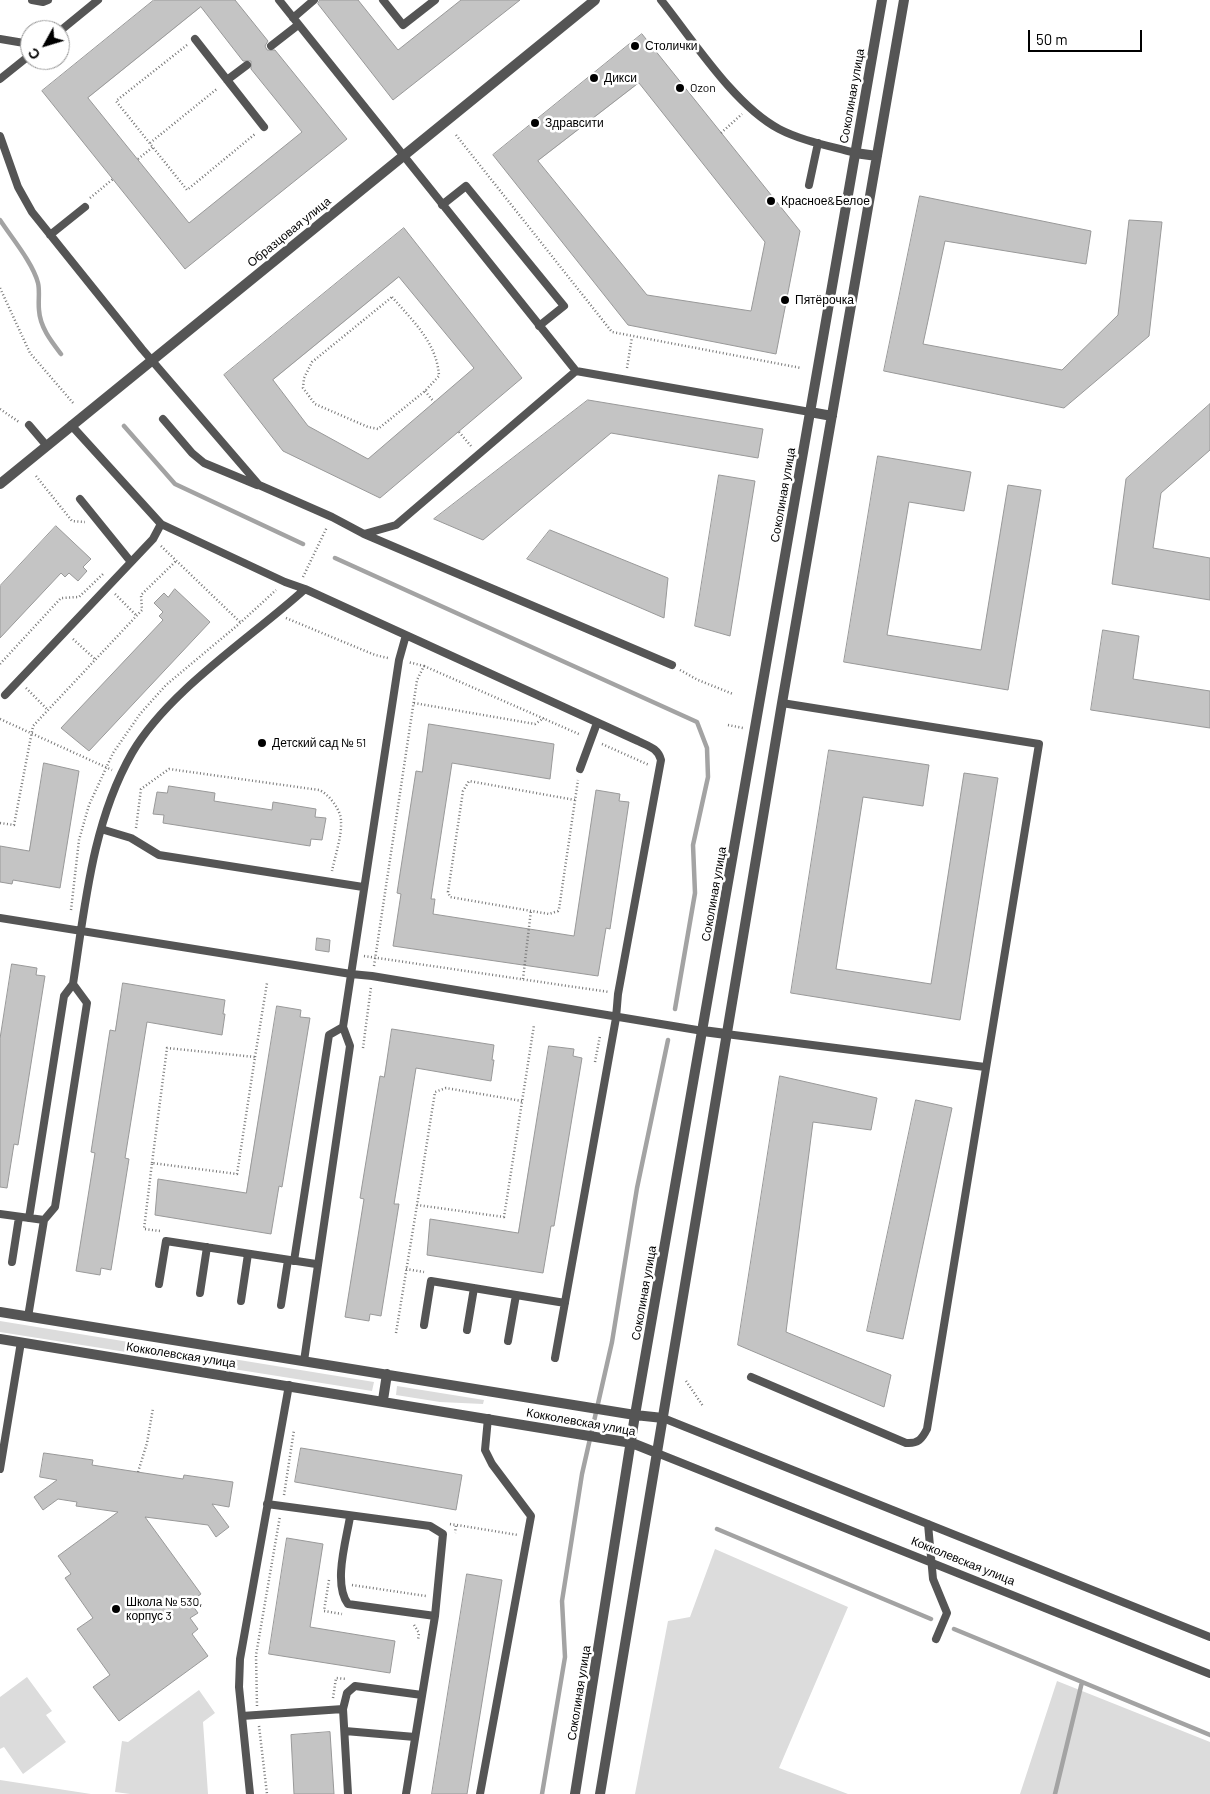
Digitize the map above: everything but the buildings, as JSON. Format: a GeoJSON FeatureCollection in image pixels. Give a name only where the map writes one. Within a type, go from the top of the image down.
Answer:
{"type":"FeatureCollection","features":[{"type":"Feature","properties":{"kind":"street","name":"Образцовая улица"},"geometry":{"type":"LineString","coordinates":[[0,484],[71,424],[595,0]]}},
{"type":"Feature","properties":{"kind":"street","name":"Соколиная улица"},"geometry":{"type":"LineString","coordinates":[[575,1794],[635,1416],[882,0]]}},
{"type":"Feature","properties":{"kind":"street"},"geometry":{"type":"LineString","coordinates":[[600,1794],[782,703],[904,0]]}},
{"type":"Feature","properties":{"kind":"street"},"geometry":{"type":"LineString","coordinates":[[855,153],[877,156]]}},
{"type":"Feature","properties":{"kind":"street"},"geometry":{"type":"LineString","coordinates":[[810,412],[832,416]]}},
{"type":"Feature","properties":{"kind":"street"},"geometry":{"type":"LineString","coordinates":[[703,1031],[726,1034]]}},
{"type":"Feature","properties":{"kind":"street","name":"Кокколевская улица"},"geometry":{"type":"LineString","coordinates":[[0,1312],[635,1416],[663,1418]]}},
{"type":"Feature","properties":{"kind":"street","name":"Кокколевская улица"},"geometry":{"type":"LineString","coordinates":[[0,1339],[488,1418],[632,1443],[657,1453]]}},
{"type":"Feature","properties":{"kind":"street"},"geometry":{"type":"LineString","coordinates":[[383,1400],[387,1374]]}},
{"type":"Feature","properties":{"kind":"lane"},"geometry":{"type":"LineString","coordinates":[[32,0],[42,2],[48,0]]}},
{"type":"Feature","properties":{"kind":"lane"},"geometry":{"type":"LineString","coordinates":[[70,23],[98,0]]}},
{"type":"Feature","properties":{"kind":"lane"},"geometry":{"type":"LineString","coordinates":[[278,0],[576,371],[810,412]]}},
{"type":"Feature","properties":{"kind":"lane"},"geometry":{"type":"LineString","coordinates":[[293,18],[314,0]]}},
{"type":"Feature","properties":{"kind":"lane"},"geometry":{"type":"LineString","coordinates":[[383,0],[403,25],[434,0]]}},
{"type":"Feature","properties":{"kind":"lane"},"geometry":{"type":"LineString","coordinates":[[661,0],[750,108],[760,117],[779,129],[818,143],[855,153]]}},
{"type":"Feature","properties":{"kind":"lane"},"geometry":{"type":"LineString","coordinates":[[271,46],[298,25]]}},
{"type":"Feature","properties":{"kind":"lane"},"geometry":{"type":"LineString","coordinates":[[0,39],[20,42]]}},
{"type":"Feature","properties":{"kind":"lane"},"geometry":{"type":"LineString","coordinates":[[195,39],[264,127]]}},
{"type":"Feature","properties":{"kind":"lane"},"geometry":{"type":"LineString","coordinates":[[0,79],[20,63]]}},
{"type":"Feature","properties":{"kind":"lane"},"geometry":{"type":"LineString","coordinates":[[227,80],[247,65]]}},
{"type":"Feature","properties":{"kind":"lane"},"geometry":{"type":"LineString","coordinates":[[0,136],[24,200],[50,235],[151,359],[259,485]]}},
{"type":"Feature","properties":{"kind":"lane"},"geometry":{"type":"LineString","coordinates":[[808,185],[818,143]]}},
{"type":"Feature","properties":{"kind":"lane"},"geometry":{"type":"LineString","coordinates":[[442,206],[466,186],[564,306],[539,326]]}},
{"type":"Feature","properties":{"kind":"lane"},"geometry":{"type":"LineString","coordinates":[[50,235],[84,205]]}},
{"type":"Feature","properties":{"kind":"lane"},"geometry":{"type":"LineString","coordinates":[[364,534],[396,525],[576,371]]}},
{"type":"Feature","properties":{"kind":"lane"},"geometry":{"type":"LineString","coordinates":[[163,419],[204,463],[332,517],[364,534],[672,665]]}},
{"type":"Feature","properties":{"kind":"lane"},"geometry":{"type":"LineString","coordinates":[[71,424],[161,524],[656,750],[661,760],[555,1358]]}},
{"type":"Feature","properties":{"kind":"lane"},"geometry":{"type":"LineString","coordinates":[[29,425],[46,445]]}},
{"type":"Feature","properties":{"kind":"lane"},"geometry":{"type":"LineString","coordinates":[[80,498],[131,562]]}},
{"type":"Feature","properties":{"kind":"lane"},"geometry":{"type":"LineString","coordinates":[[5,695],[153,539],[161,524]]}},
{"type":"Feature","properties":{"kind":"lane"},"geometry":{"type":"LineString","coordinates":[[29,1218],[64,996],[73,984],[92,868],[105,814],[132,753],[163,713],[302,588]]}},
{"type":"Feature","properties":{"kind":"lane"},"geometry":{"type":"LineString","coordinates":[[304,1361],[316,1264],[321,1247],[350,1046],[343,1027],[399,660],[406,635]]}},
{"type":"Feature","properties":{"kind":"lane"},"geometry":{"type":"LineString","coordinates":[[751,1377],[906,1443],[914,1444],[922,1439],[927,1429],[1039,744],[782,703]]}},
{"type":"Feature","properties":{"kind":"lane"},"geometry":{"type":"LineString","coordinates":[[580,769],[597,723]]}},
{"type":"Feature","properties":{"kind":"lane"},"geometry":{"type":"LineString","coordinates":[[101,829],[131,838],[160,855],[363,887]]}},
{"type":"Feature","properties":{"kind":"lane"},"geometry":{"type":"LineString","coordinates":[[0,918],[372,976],[703,1031]]}},
{"type":"Feature","properties":{"kind":"lane"},"geometry":{"type":"LineString","coordinates":[[28,1317],[44,1220],[55,1207],[87,1003],[73,984]]}},
{"type":"Feature","properties":{"kind":"lane"},"geometry":{"type":"LineString","coordinates":[[282,1305],[329,1035],[343,1027]]}},
{"type":"Feature","properties":{"kind":"lane"},"geometry":{"type":"LineString","coordinates":[[726,1034],[985,1067]]}},
{"type":"Feature","properties":{"kind":"lane"},"geometry":{"type":"LineString","coordinates":[[0,1214],[44,1220]]}},
{"type":"Feature","properties":{"kind":"lane"},"geometry":{"type":"LineString","coordinates":[[12,1262],[20,1217]]}},
{"type":"Feature","properties":{"kind":"lane"},"geometry":{"type":"LineString","coordinates":[[159,1284],[166,1241],[316,1264]]}},
{"type":"Feature","properties":{"kind":"lane"},"geometry":{"type":"LineString","coordinates":[[200,1293],[207,1247]]}},
{"type":"Feature","properties":{"kind":"lane"},"geometry":{"type":"LineString","coordinates":[[241,1301],[248,1254]]}},
{"type":"Feature","properties":{"kind":"lane"},"geometry":{"type":"LineString","coordinates":[[424,1325],[430,1281],[565,1303]]}},
{"type":"Feature","properties":{"kind":"lane"},"geometry":{"type":"LineString","coordinates":[[467,1330],[474,1288]]}},
{"type":"Feature","properties":{"kind":"lane"},"geometry":{"type":"LineString","coordinates":[[508,1341],[516,1295]]}},
{"type":"Feature","properties":{"kind":"lane"},"geometry":{"type":"LineString","coordinates":[[0,1469],[21,1342]]}},
{"type":"Feature","properties":{"kind":"lane"},"geometry":{"type":"LineString","coordinates":[[250,1794],[239,1687],[240,1659],[289,1385]]}},
{"type":"Feature","properties":{"kind":"lane"},"geometry":{"type":"LineString","coordinates":[[480,1794],[530,1516],[492,1464],[486,1450],[488,1418]]}},
{"type":"Feature","properties":{"kind":"lane","name":"Кокколевская улица"},"geometry":{"type":"LineString","coordinates":[[663,1418],[1210,1636]]}},
{"type":"Feature","properties":{"kind":"lane","name":"Кокколевская улица"},"geometry":{"type":"LineString","coordinates":[[657,1453],[1210,1674]]}},
{"type":"Feature","properties":{"kind":"lane"},"geometry":{"type":"LineString","coordinates":[[267,1504],[350,1517],[430,1526],[443,1534],[438,1598],[406,1794]]}},
{"type":"Feature","properties":{"kind":"lane"},"geometry":{"type":"LineString","coordinates":[[350,1517],[340,1583],[342,1596],[348,1604],[435,1616]]}},
{"type":"Feature","properties":{"kind":"lane"},"geometry":{"type":"LineString","coordinates":[[928,1524],[933,1578],[946,1613],[936,1639]]}},
{"type":"Feature","properties":{"kind":"lane"},"geometry":{"type":"LineString","coordinates":[[348,1794],[342,1709],[346,1692],[355,1686],[422,1695]]}},
{"type":"Feature","properties":{"kind":"lane"},"geometry":{"type":"LineString","coordinates":[[242,1716],[342,1709]]}},
{"type":"Feature","properties":{"kind":"lane"},"geometry":{"type":"LineString","coordinates":[[345,1731],[415,1737]]}},
{"type":"Feature","properties":{"kind":"path"},"geometry":{"type":"LineString","coordinates":[[195,39],[116,102],[187,190],[264,127]]}},
{"type":"Feature","properties":{"kind":"path"},"geometry":{"type":"LineString","coordinates":[[150,143],[227,80]]}},
{"type":"Feature","properties":{"kind":"path"},"geometry":{"type":"LineString","coordinates":[[721,132],[750,108]]}},
{"type":"Feature","properties":{"kind":"path"},"geometry":{"type":"LineString","coordinates":[[456,135],[612,332],[801,368]]}},
{"type":"Feature","properties":{"kind":"path"},"geometry":{"type":"LineString","coordinates":[[138,159],[153,147]]}},
{"type":"Feature","properties":{"kind":"path"},"geometry":{"type":"LineString","coordinates":[[84,205],[113,179]]}},
{"type":"Feature","properties":{"kind":"path"},"geometry":{"type":"LineString","coordinates":[[0,288],[30,353],[74,404]]}},
{"type":"Feature","properties":{"kind":"path"},"geometry":{"type":"LineString","coordinates":[[392,297],[430,342],[438,363],[439,376],[425,391],[378,429],[368,427],[315,404],[304,388],[304,378],[312,362],[392,297]]}},
{"type":"Feature","properties":{"kind":"path"},"geometry":{"type":"LineString","coordinates":[[626,380],[632,336]]}},
{"type":"Feature","properties":{"kind":"path"},"geometry":{"type":"LineString","coordinates":[[425,391],[434,402]]}},
{"type":"Feature","properties":{"kind":"path"},"geometry":{"type":"LineString","coordinates":[[0,409],[21,424],[29,425]]}},
{"type":"Feature","properties":{"kind":"path"},"geometry":{"type":"LineString","coordinates":[[459,432],[478,454]]}},
{"type":"Feature","properties":{"kind":"path"},"geometry":{"type":"LineString","coordinates":[[36,476],[72,521],[91,523]]}},
{"type":"Feature","properties":{"kind":"path"},"geometry":{"type":"LineString","coordinates":[[302,588],[332,517]]}},
{"type":"Feature","properties":{"kind":"path"},"geometry":{"type":"LineString","coordinates":[[153,539],[241,623]]}},
{"type":"Feature","properties":{"kind":"path"},"geometry":{"type":"LineString","coordinates":[[0,823],[14,825],[33,726],[137,616],[142,610],[141,595],[176,561]]}},
{"type":"Feature","properties":{"kind":"path"},"geometry":{"type":"LineString","coordinates":[[0,664],[60,598],[79,597],[106,570]]}},
{"type":"Feature","properties":{"kind":"path"},"geometry":{"type":"LineString","coordinates":[[107,587],[137,616]]}},
{"type":"Feature","properties":{"kind":"path"},"geometry":{"type":"LineString","coordinates":[[65,632],[96,660]]}},
{"type":"Feature","properties":{"kind":"path"},"geometry":{"type":"LineString","coordinates":[[672,665],[698,680],[733,694]]}},
{"type":"Feature","properties":{"kind":"path"},"geometry":{"type":"LineString","coordinates":[[424,666],[659,770]]}},
{"type":"Feature","properties":{"kind":"path"},"geometry":{"type":"LineString","coordinates":[[18,681],[48,710]]}},
{"type":"Feature","properties":{"kind":"path"},"geometry":{"type":"LineString","coordinates":[[414,703],[535,724],[544,718]]}},
{"type":"Feature","properties":{"kind":"path"},"geometry":{"type":"LineString","coordinates":[[0,719],[122,775]]}},
{"type":"Feature","properties":{"kind":"path"},"geometry":{"type":"LineString","coordinates":[[728,725],[744,728]]}},
{"type":"Feature","properties":{"kind":"path"},"geometry":{"type":"LineString","coordinates":[[131,838],[136,825],[141,789],[169,769],[319,790],[326,792],[342,820],[331,882]]}},
{"type":"Feature","properties":{"kind":"path"},"geometry":{"type":"LineString","coordinates":[[575,800],[469,781],[466,784],[450,883],[450,897],[549,914],[557,912],[580,769]]}},
{"type":"Feature","properties":{"kind":"path"},"geometry":{"type":"LineString","coordinates":[[523,980],[531,910]]}},
{"type":"Feature","properties":{"kind":"path"},"geometry":{"type":"LineString","coordinates":[[355,955],[618,994]]}},
{"type":"Feature","properties":{"kind":"path"},"geometry":{"type":"LineString","coordinates":[[152,1163],[237,1174],[267,983]]}},
{"type":"Feature","properties":{"kind":"path"},"geometry":{"type":"LineString","coordinates":[[417,1205],[504,1217],[534,1026]]}},
{"type":"Feature","properties":{"kind":"path"},"geometry":{"type":"LineString","coordinates":[[594,1066],[600,1036]]}},
{"type":"Feature","properties":{"kind":"path"},"geometry":{"type":"LineString","coordinates":[[163,1232],[144,1228],[167,1048],[255,1057]]}},
{"type":"Feature","properties":{"kind":"path"},"geometry":{"type":"LineString","coordinates":[[396,1333],[435,1092],[446,1088],[522,1101]]}},
{"type":"Feature","properties":{"kind":"path"},"geometry":{"type":"LineString","coordinates":[[406,1270],[426,1273]]}},
{"type":"Feature","properties":{"kind":"path"},"geometry":{"type":"LineString","coordinates":[[686,1381],[702,1406]]}},
{"type":"Feature","properties":{"kind":"path"},"geometry":{"type":"LineString","coordinates":[[138,1472],[147,1443],[153,1408]]}},
{"type":"Feature","properties":{"kind":"path"},"geometry":{"type":"LineString","coordinates":[[258,1714],[256,1655],[294,1430]]}},
{"type":"Feature","properties":{"kind":"path"},"geometry":{"type":"LineString","coordinates":[[443,1534],[456,1525],[527,1537]]}},
{"type":"Feature","properties":{"kind":"path"},"geometry":{"type":"LineString","coordinates":[[516,1535],[518,1527]]}},
{"type":"Feature","properties":{"kind":"path"},"geometry":{"type":"LineString","coordinates":[[330,1575],[324,1611],[351,1615]]}},
{"type":"Feature","properties":{"kind":"path"},"geometry":{"type":"LineString","coordinates":[[340,1583],[438,1598]]}},
{"type":"Feature","properties":{"kind":"path"},"geometry":{"type":"LineString","coordinates":[[405,1624],[414,1625],[419,1633],[418,1641]]}},
{"type":"Feature","properties":{"kind":"path"},"geometry":{"type":"LineString","coordinates":[[332,1700],[336,1678],[354,1680]]}},
{"type":"Feature","properties":{"kind":"path"},"geometry":{"type":"LineString","coordinates":[[267,1723],[258,1723],[267,1794]]}},
{"type":"Feature","properties":{"kind":"shaded area"},"geometry":{"type":"Polygon","coordinates":[[[0,1321],[374,1382],[372,1391],[0,1332],[0,1321]]]}},
{"type":"Feature","properties":{"kind":"shaded area"},"geometry":{"type":"Polygon","coordinates":[[[397,1386],[484,1400],[483,1404],[440,1402],[396,1395],[397,1386]]]}},
{"type":"Feature","properties":{"kind":"shaded area"},"geometry":{"type":"Polygon","coordinates":[[[715,1549],[848,1607],[779,1768],[848,1794],[635,1794],[668,1621],[690,1617],[715,1549]]]}},
{"type":"Feature","properties":{"kind":"shaded area"},"geometry":{"type":"Polygon","coordinates":[[[27,1677],[52,1711],[46,1715],[66,1742],[23,1774],[4,1747],[0,1749],[0,1697],[27,1677]]]}},
{"type":"Feature","properties":{"kind":"shaded area"},"geometry":{"type":"Polygon","coordinates":[[[1057,1681],[1210,1742],[1210,1794],[1020,1794],[1057,1681]]]}},
{"type":"Feature","properties":{"kind":"shaded area"},"geometry":{"type":"Polygon","coordinates":[[[199,1690],[215,1713],[203,1722],[208,1794],[130,1794],[115,1792],[122,1741],[128,1742],[199,1690]]]}},
{"type":"Feature","properties":{"kind":"shaded area"},"geometry":{"type":"Polygon","coordinates":[[[0,1780],[91,1794],[0,1794],[0,1780]]]}},
{"type":"Feature","properties":{"kind":"waterway"},"geometry":{"type":"LineString","coordinates":[[0,220],[27,259],[35,275],[39,286],[41,322],[61,354]]}},
{"type":"Feature","properties":{"kind":"waterway"},"geometry":{"type":"LineString","coordinates":[[124,426],[175,484],[303,544]]}},
{"type":"Feature","properties":{"kind":"waterway"},"geometry":{"type":"LineString","coordinates":[[335,558],[697,722],[707,748],[708,777],[693,845],[695,893],[675,1009]]}},
{"type":"Feature","properties":{"kind":"waterway"},"geometry":{"type":"LineString","coordinates":[[542,1794],[565,1657],[562,1601],[582,1474],[612,1342],[637,1188],[668,1040]]}},
{"type":"Feature","properties":{"kind":"waterway"},"geometry":{"type":"LineString","coordinates":[[717,1529],[931,1619]]}},
{"type":"Feature","properties":{"kind":"waterway"},"geometry":{"type":"LineString","coordinates":[[954,1629],[1210,1735]]}},
{"type":"Feature","properties":{"kind":"waterway"},"geometry":{"type":"LineString","coordinates":[[1055,1794],[1082,1682]]}},
{"type":"Feature","properties":{"kind":"place","name":"Столички"},"geometry":{"type":"Point","coordinates":[635,46]}},
{"type":"Feature","properties":{"kind":"place","name":"Дикси"},"geometry":{"type":"Point","coordinates":[594,78]}},
{"type":"Feature","properties":{"kind":"place","name":"Ozon"},"geometry":{"type":"Point","coordinates":[680,88]}},
{"type":"Feature","properties":{"kind":"place","name":"Здравсити"},"geometry":{"type":"Point","coordinates":[535,123]}},
{"type":"Feature","properties":{"kind":"place","name":"Красное&Белое"},"geometry":{"type":"Point","coordinates":[771,201]}},
{"type":"Feature","properties":{"kind":"place","name":"Пятёрочка"},"geometry":{"type":"Point","coordinates":[785,300]}},
{"type":"Feature","properties":{"kind":"place","name":"Детский сад № 51"},"geometry":{"type":"Point","coordinates":[262,743]}},
{"type":"Feature","properties":{"kind":"place","name":"Школа № 530, корпус 3"},"geometry":{"type":"Point","coordinates":[116,1609]}}]}
